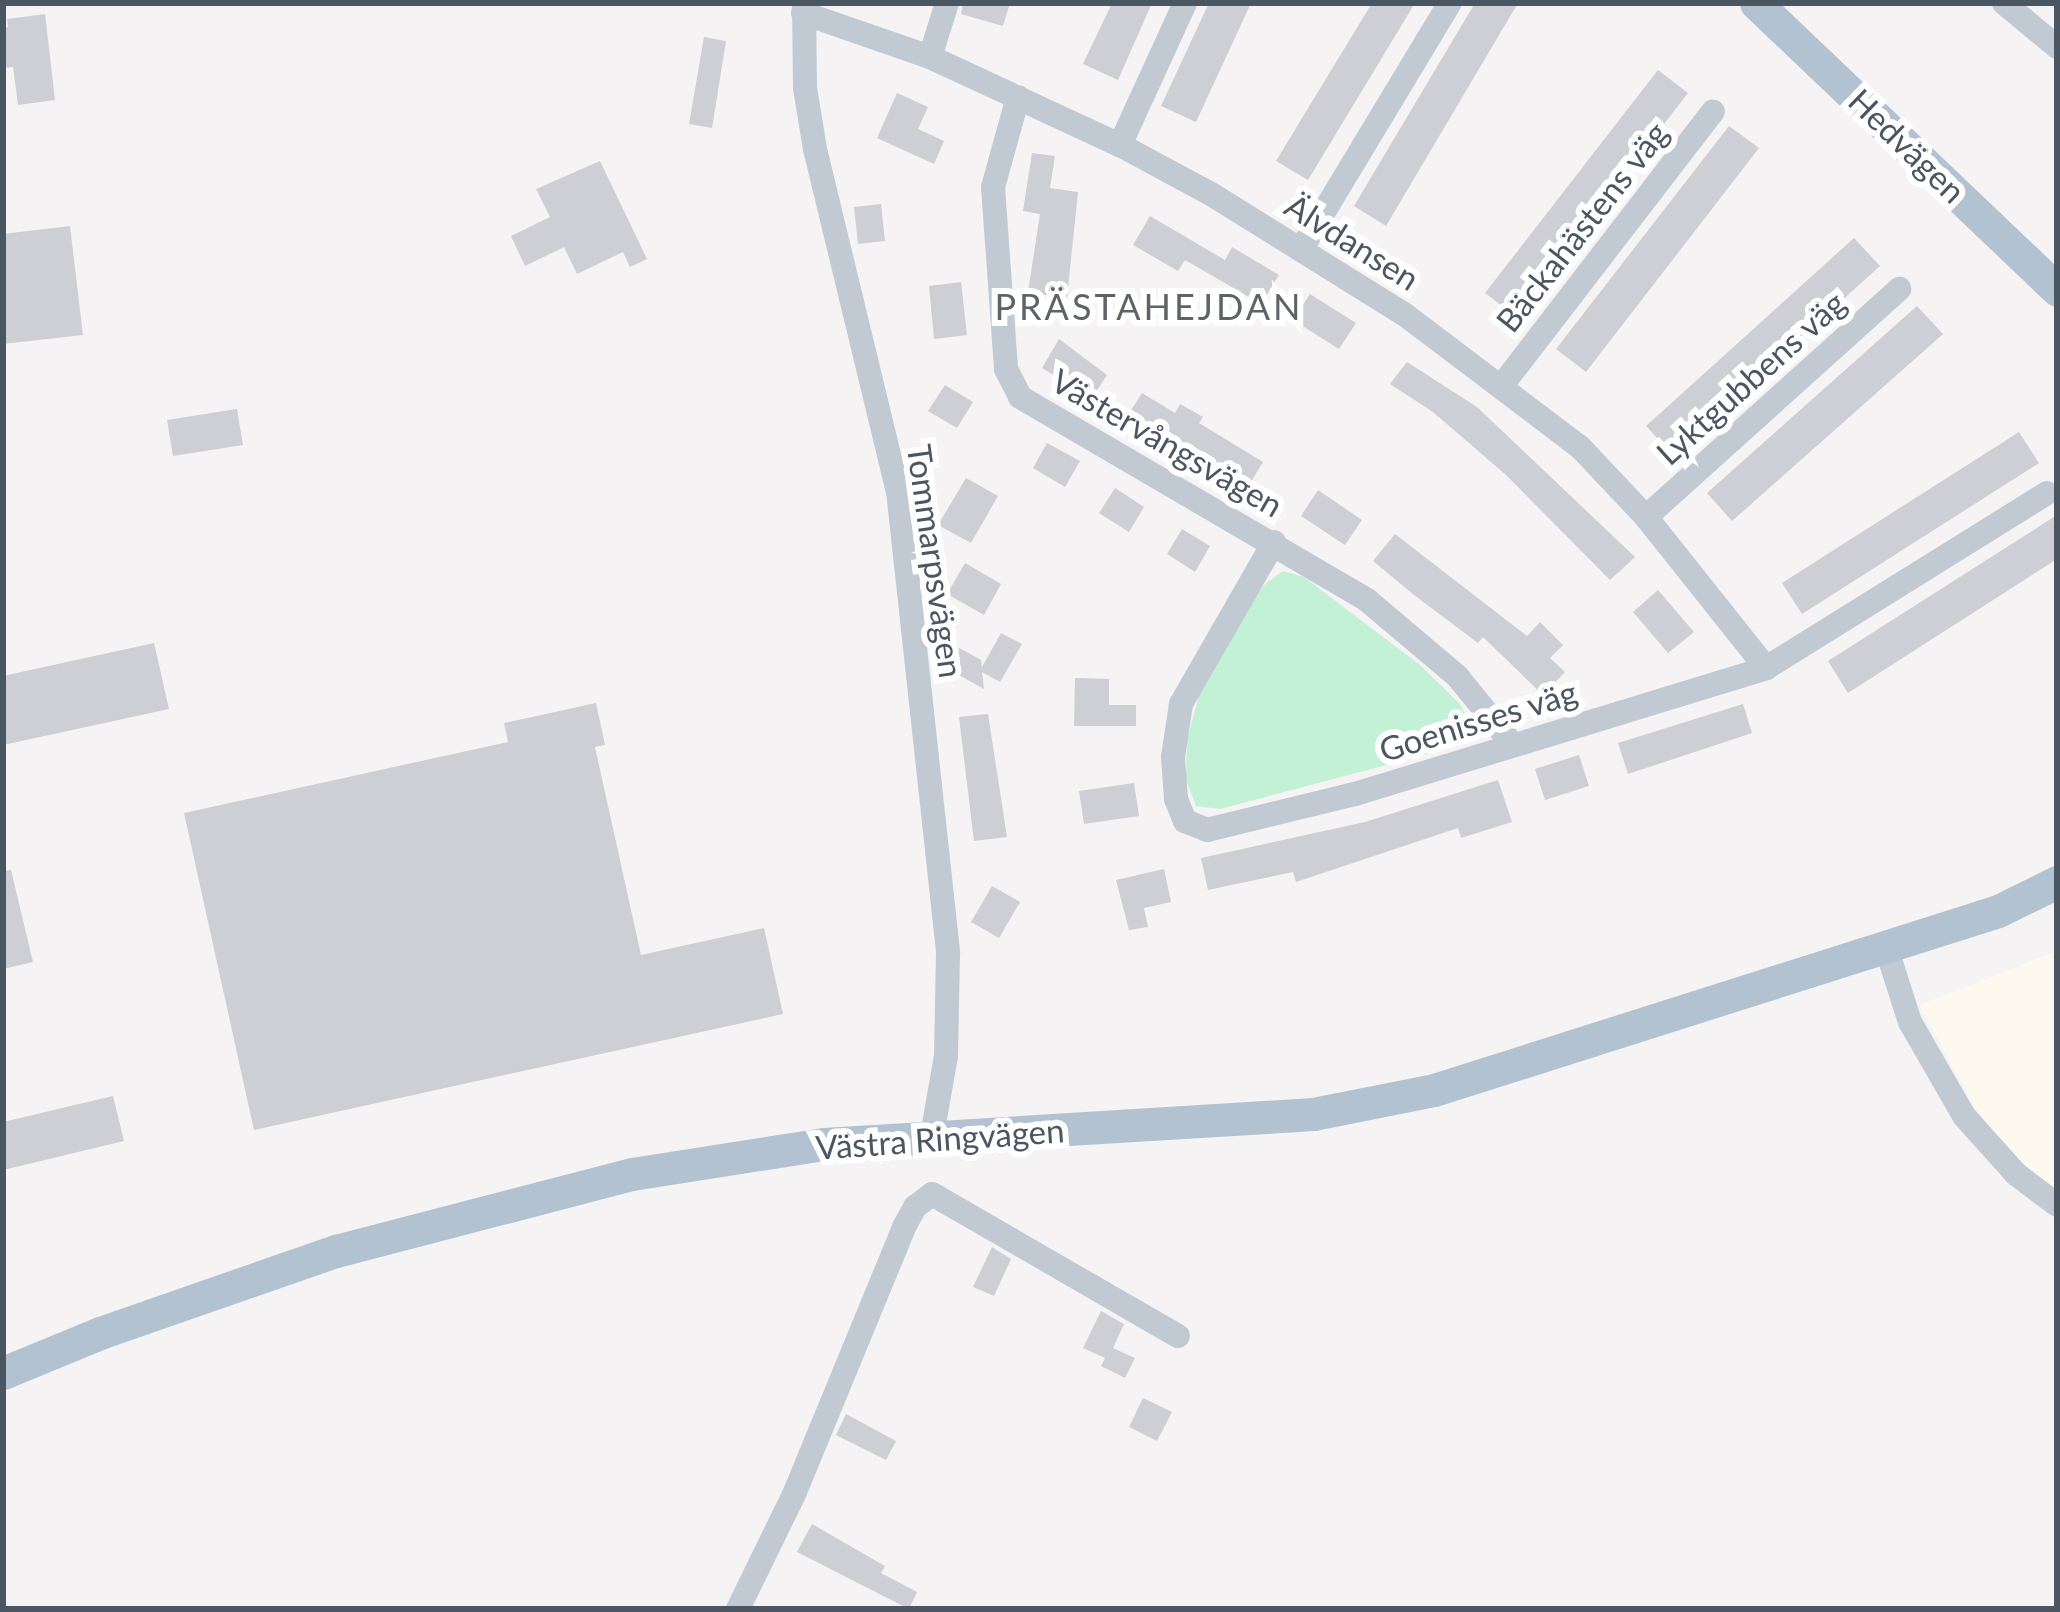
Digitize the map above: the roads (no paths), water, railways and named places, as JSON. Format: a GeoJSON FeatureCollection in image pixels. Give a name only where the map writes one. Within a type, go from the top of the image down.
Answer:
{"type":"FeatureCollection","features":[{"type":"Feature","properties":{"kind":"main road","name":"Hedvägen"},"geometry":{"type":"LineString","coordinates":[[1756,3],[2057,290]]}},
{"type":"Feature","properties":{"kind":"main road","name":"Västra Ringvägen"},"geometry":{"type":"LineString","coordinates":[[3,1373],[100,1333],[336,1251],[632,1174],[824,1144],[1313,1114],[1434,1090],[1998,911],[2057,882]]}},
{"type":"Feature","properties":{"kind":"street"},"geometry":{"type":"LineString","coordinates":[[930,57],[947,3]]}},
{"type":"Feature","properties":{"kind":"street"},"geometry":{"type":"LineString","coordinates":[[1120,146],[1185,3]]}},
{"type":"Feature","properties":{"kind":"street"},"geometry":{"type":"LineString","coordinates":[[1302,248],[1450,3]]}},
{"type":"Feature","properties":{"kind":"street"},"geometry":{"type":"LineString","coordinates":[[2004,3],[2057,46]]}},
{"type":"Feature","properties":{"kind":"street","name":"Älvdansen"},"geometry":{"type":"LineString","coordinates":[[803,8],[930,57],[1120,146],[1302,248],[1503,384],[1580,447],[1646,517],[1766,668]]}},
{"type":"Feature","properties":{"kind":"street","name":"Tommarpsvägen"},"geometry":{"type":"LineString","coordinates":[[803,8],[805,88],[815,149],[900,514],[948,953],[946,1056],[932,1135]]}},
{"type":"Feature","properties":{"kind":"street","name":"Västervångsvägen"},"geometry":{"type":"LineString","coordinates":[[1018,97],[993,187],[1006,369],[1020,397],[1367,600],[1439,660],[1513,745]]}},
{"type":"Feature","properties":{"kind":"street","name":"Bäckahästens väg"},"geometry":{"type":"LineString","coordinates":[[1503,384],[1713,111]]}},
{"type":"Feature","properties":{"kind":"street","name":"Lyktgubbens väg"},"geometry":{"type":"LineString","coordinates":[[1646,517],[1899,290]]}},
{"type":"Feature","properties":{"kind":"street","name":"Goenisses väg"},"geometry":{"type":"LineString","coordinates":[[1274,542],[1181,704],[1173,757],[1176,799],[1185,820],[1208,830],[1355,794],[1766,668],[2047,493]]}},
{"type":"Feature","properties":{"kind":"street"},"geometry":{"type":"LineString","coordinates":[[1886,947],[1910,1022],[1964,1116],[2016,1174],[2057,1205]]}},
{"type":"Feature","properties":{"kind":"street"},"geometry":{"type":"LineString","coordinates":[[738,1609],[795,1492],[904,1227],[915,1207],[932,1194],[1178,1336]]}},
{"type":"Feature","properties":{"kind":"district","name":"PRÄSTAHEJDAN"},"geometry":{"type":"Point","coordinates":[1149,307]}}]}
